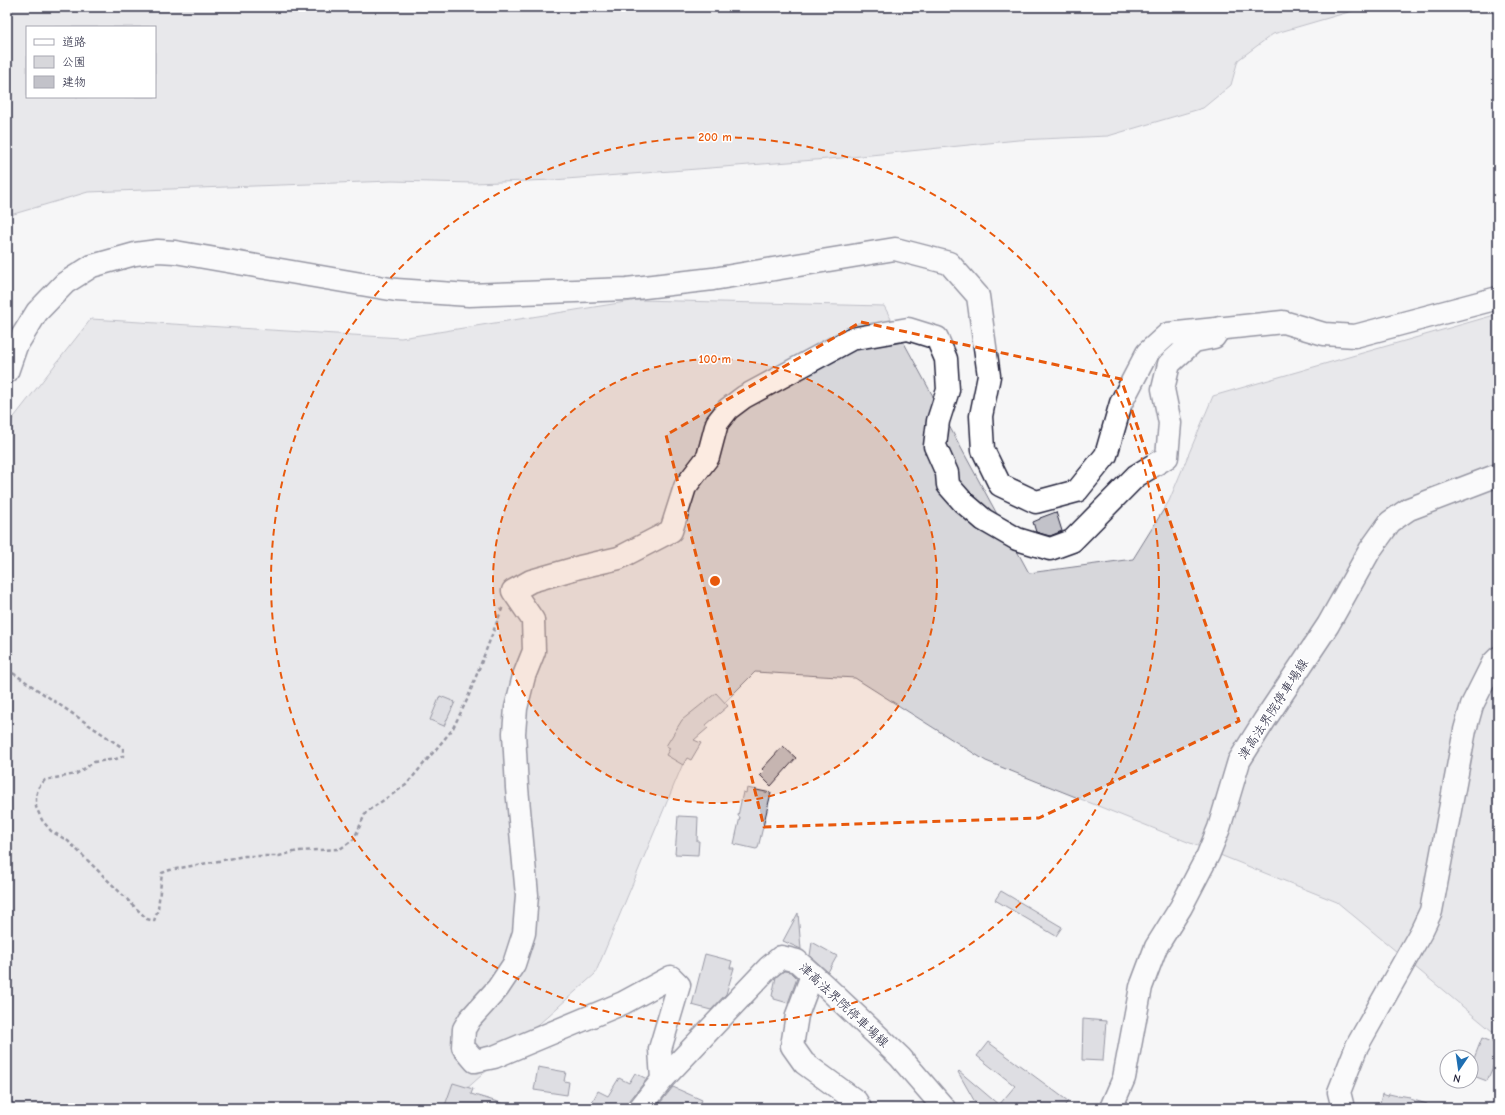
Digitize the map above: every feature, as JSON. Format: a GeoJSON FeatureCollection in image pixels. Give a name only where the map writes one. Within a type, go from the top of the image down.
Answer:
{"type":"FeatureCollection","features":[{"type":"Feature","properties":{"kind":"street"},"geometry":{"type":"LineString","coordinates":[[7,372],[16,346],[37,312],[65,283],[92,266],[135,254],[158,251],[175,252],[396,290],[469,295],[627,289],[713,279],[895,249],[949,263],[978,296],[989,376],[981,416],[983,450],[1000,485],[1036,502],[1077,491],[1106,455],[1121,404],[1147,353],[1168,334],[1283,322],[1324,334],[1354,336],[1498,298]]}},
{"type":"Feature","properties":{"kind":"street"},"geometry":{"type":"LineString","coordinates":[[662,1080],[660,1049],[679,985],[671,977],[623,1003],[494,1057],[475,1061],[463,1047],[464,1029],[470,1019],[498,988],[514,964],[524,933],[527,895],[517,788],[514,733],[516,708],[524,676],[534,651],[532,620],[513,591],[531,581],[619,558],[671,531],[685,487],[708,457],[717,423],[728,409],[744,397],[852,339],[908,330],[937,338],[946,359],[948,390],[938,421],[935,446],[947,473],[948,485],[963,502],[984,520],[1017,539],[1050,549],[1072,541],[1136,476],[1167,457],[1170,423],[1163,389],[1169,364],[1194,341],[1214,337],[1220,328]]}},
{"type":"Feature","properties":{"kind":"street","name":"津高法界院停車場線"},"geometry":{"type":"LineString","coordinates":[[1111,1108],[1124,1078],[1141,987],[1156,947],[1181,907],[1208,855],[1219,828],[1239,761],[1264,720],[1328,625],[1370,550],[1390,522],[1409,509],[1498,475]]}},
{"type":"Feature","properties":{"kind":"street"},"geometry":{"type":"LineString","coordinates":[[1343,1108],[1339,1092],[1357,1046],[1421,932],[1431,911],[1465,730],[1472,705],[1493,663],[1498,658]]}},
{"type":"Feature","properties":{"kind":"street","name":"津高法界院停車場線"},"geometry":{"type":"LineString","coordinates":[[640,1108],[662,1080],[768,968],[781,957],[798,961],[900,1057],[944,1108]]}},
{"type":"Feature","properties":{"kind":"street"},"geometry":{"type":"LineString","coordinates":[[812,975],[797,1015],[792,1046],[804,1063],[856,1101],[860,1108]]}},
{"type":"Feature","properties":{"kind":"path"},"geometry":{"type":"LineString","coordinates":[[7,669],[123,748],[123,756],[94,762],[76,774],[45,780],[38,788],[36,808],[42,820],[51,831],[68,841],[147,919],[154,921],[158,909],[162,873],[170,870],[245,856],[279,856],[298,851],[340,849],[354,839],[366,812],[406,785],[452,730],[466,700],[500,610],[513,591]]}},
{"type":"Feature","properties":{"kind":"highlighted area"},"geometry":{"type":"Polygon","coordinates":[[[861,322],[1121,379],[1239,721],[1039,818],[764,827],[666,435],[861,322]]]}},
{"type":"Feature","properties":{"kind":"green space"},"geometry":{"type":"Polygon","coordinates":[[[7,7],[1366,7],[1273,34],[1238,60],[1231,85],[1203,108],[1108,136],[1018,140],[841,158],[553,180],[474,183],[392,181],[88,192],[7,216],[7,7]]]}},
{"type":"Feature","properties":{"kind":"green space"},"geometry":{"type":"Polygon","coordinates":[[[638,300],[884,306],[1029,573],[1133,559],[1169,501],[1213,396],[1498,314],[1498,1036],[1337,902],[986,761],[855,678],[755,672],[697,730],[595,974],[445,1108],[7,1108],[7,426],[91,319],[401,338],[638,300]]]}},
{"type":"Feature","properties":{"kind":"building"},"geometry":{"type":"Polygon","coordinates":[[[1056,512],[1062,531],[1050,536],[1036,532],[1033,522],[1056,512]]]}},
{"type":"Feature","properties":{"kind":"building"},"geometry":{"type":"Polygon","coordinates":[[[716,693],[728,706],[706,725],[708,728],[694,740],[701,743],[691,760],[687,758],[683,765],[666,755],[670,748],[666,746],[682,720],[716,693]]]}},
{"type":"Feature","properties":{"kind":"building"},"geometry":{"type":"Polygon","coordinates":[[[440,696],[455,702],[444,726],[430,720],[440,696]]]}},
{"type":"Feature","properties":{"kind":"building"},"geometry":{"type":"Polygon","coordinates":[[[783,746],[796,758],[771,786],[760,775],[764,771],[762,769],[783,746]]]}},
{"type":"Feature","properties":{"kind":"building"},"geometry":{"type":"Polygon","coordinates":[[[747,788],[771,793],[758,848],[756,849],[734,844],[740,817],[738,816],[743,792],[746,793],[747,788]]]}},
{"type":"Feature","properties":{"kind":"building"},"geometry":{"type":"Polygon","coordinates":[[[678,816],[698,817],[698,855],[675,854],[678,816]]]}},
{"type":"Feature","properties":{"kind":"building"},"geometry":{"type":"Polygon","coordinates":[[[1001,891],[1062,927],[1056,936],[995,900],[1001,891]]]}},
{"type":"Feature","properties":{"kind":"building"},"geometry":{"type":"Polygon","coordinates":[[[798,913],[801,949],[783,941],[798,913]]]}},
{"type":"Feature","properties":{"kind":"building"},"geometry":{"type":"Polygon","coordinates":[[[812,942],[837,956],[828,972],[810,956],[812,942]]]}},
{"type":"Feature","properties":{"kind":"building"},"geometry":{"type":"Polygon","coordinates":[[[705,954],[732,961],[730,968],[734,968],[726,994],[711,1010],[692,1005],[705,954]]]}},
{"type":"Feature","properties":{"kind":"building"},"geometry":{"type":"Polygon","coordinates":[[[784,971],[791,972],[797,978],[788,1003],[774,999],[772,996],[776,977],[784,971]]]}},
{"type":"Feature","properties":{"kind":"building"},"geometry":{"type":"Polygon","coordinates":[[[1083,1019],[1106,1021],[1103,1061],[1082,1060],[1083,1019]]]}},
{"type":"Feature","properties":{"kind":"building"},"geometry":{"type":"Polygon","coordinates":[[[1482,1038],[1497,1044],[1494,1053],[1498,1055],[1487,1081],[1479,1078],[1479,1049],[1478,1049],[1482,1038]]]}},
{"type":"Feature","properties":{"kind":"building"},"geometry":{"type":"Polygon","coordinates":[[[988,1042],[1068,1101],[1063,1108],[983,1108],[975,1102],[958,1072],[959,1071],[999,1105],[1015,1086],[977,1056],[988,1042]]]}},
{"type":"Feature","properties":{"kind":"building"},"geometry":{"type":"Polygon","coordinates":[[[538,1067],[566,1072],[564,1081],[569,1082],[567,1095],[534,1090],[538,1067]]]}},
{"type":"Feature","properties":{"kind":"building"},"geometry":{"type":"Polygon","coordinates":[[[635,1073],[647,1079],[630,1100],[628,1108],[589,1108],[598,1091],[608,1096],[619,1078],[629,1083],[635,1073]]]}},
{"type":"Feature","properties":{"kind":"building"},"geometry":{"type":"Polygon","coordinates":[[[453,1083],[473,1089],[471,1094],[508,1105],[507,1108],[444,1108],[453,1083]]]}},
{"type":"Feature","properties":{"kind":"building"},"geometry":{"type":"Polygon","coordinates":[[[673,1087],[702,1100],[698,1108],[656,1108],[673,1087]]]}},
{"type":"Feature","properties":{"kind":"building"},"geometry":{"type":"Polygon","coordinates":[[[1382,1094],[1388,1096],[1389,1094],[1410,1097],[1410,1099],[1427,1104],[1427,1108],[1379,1108],[1382,1094]]]}}]}
